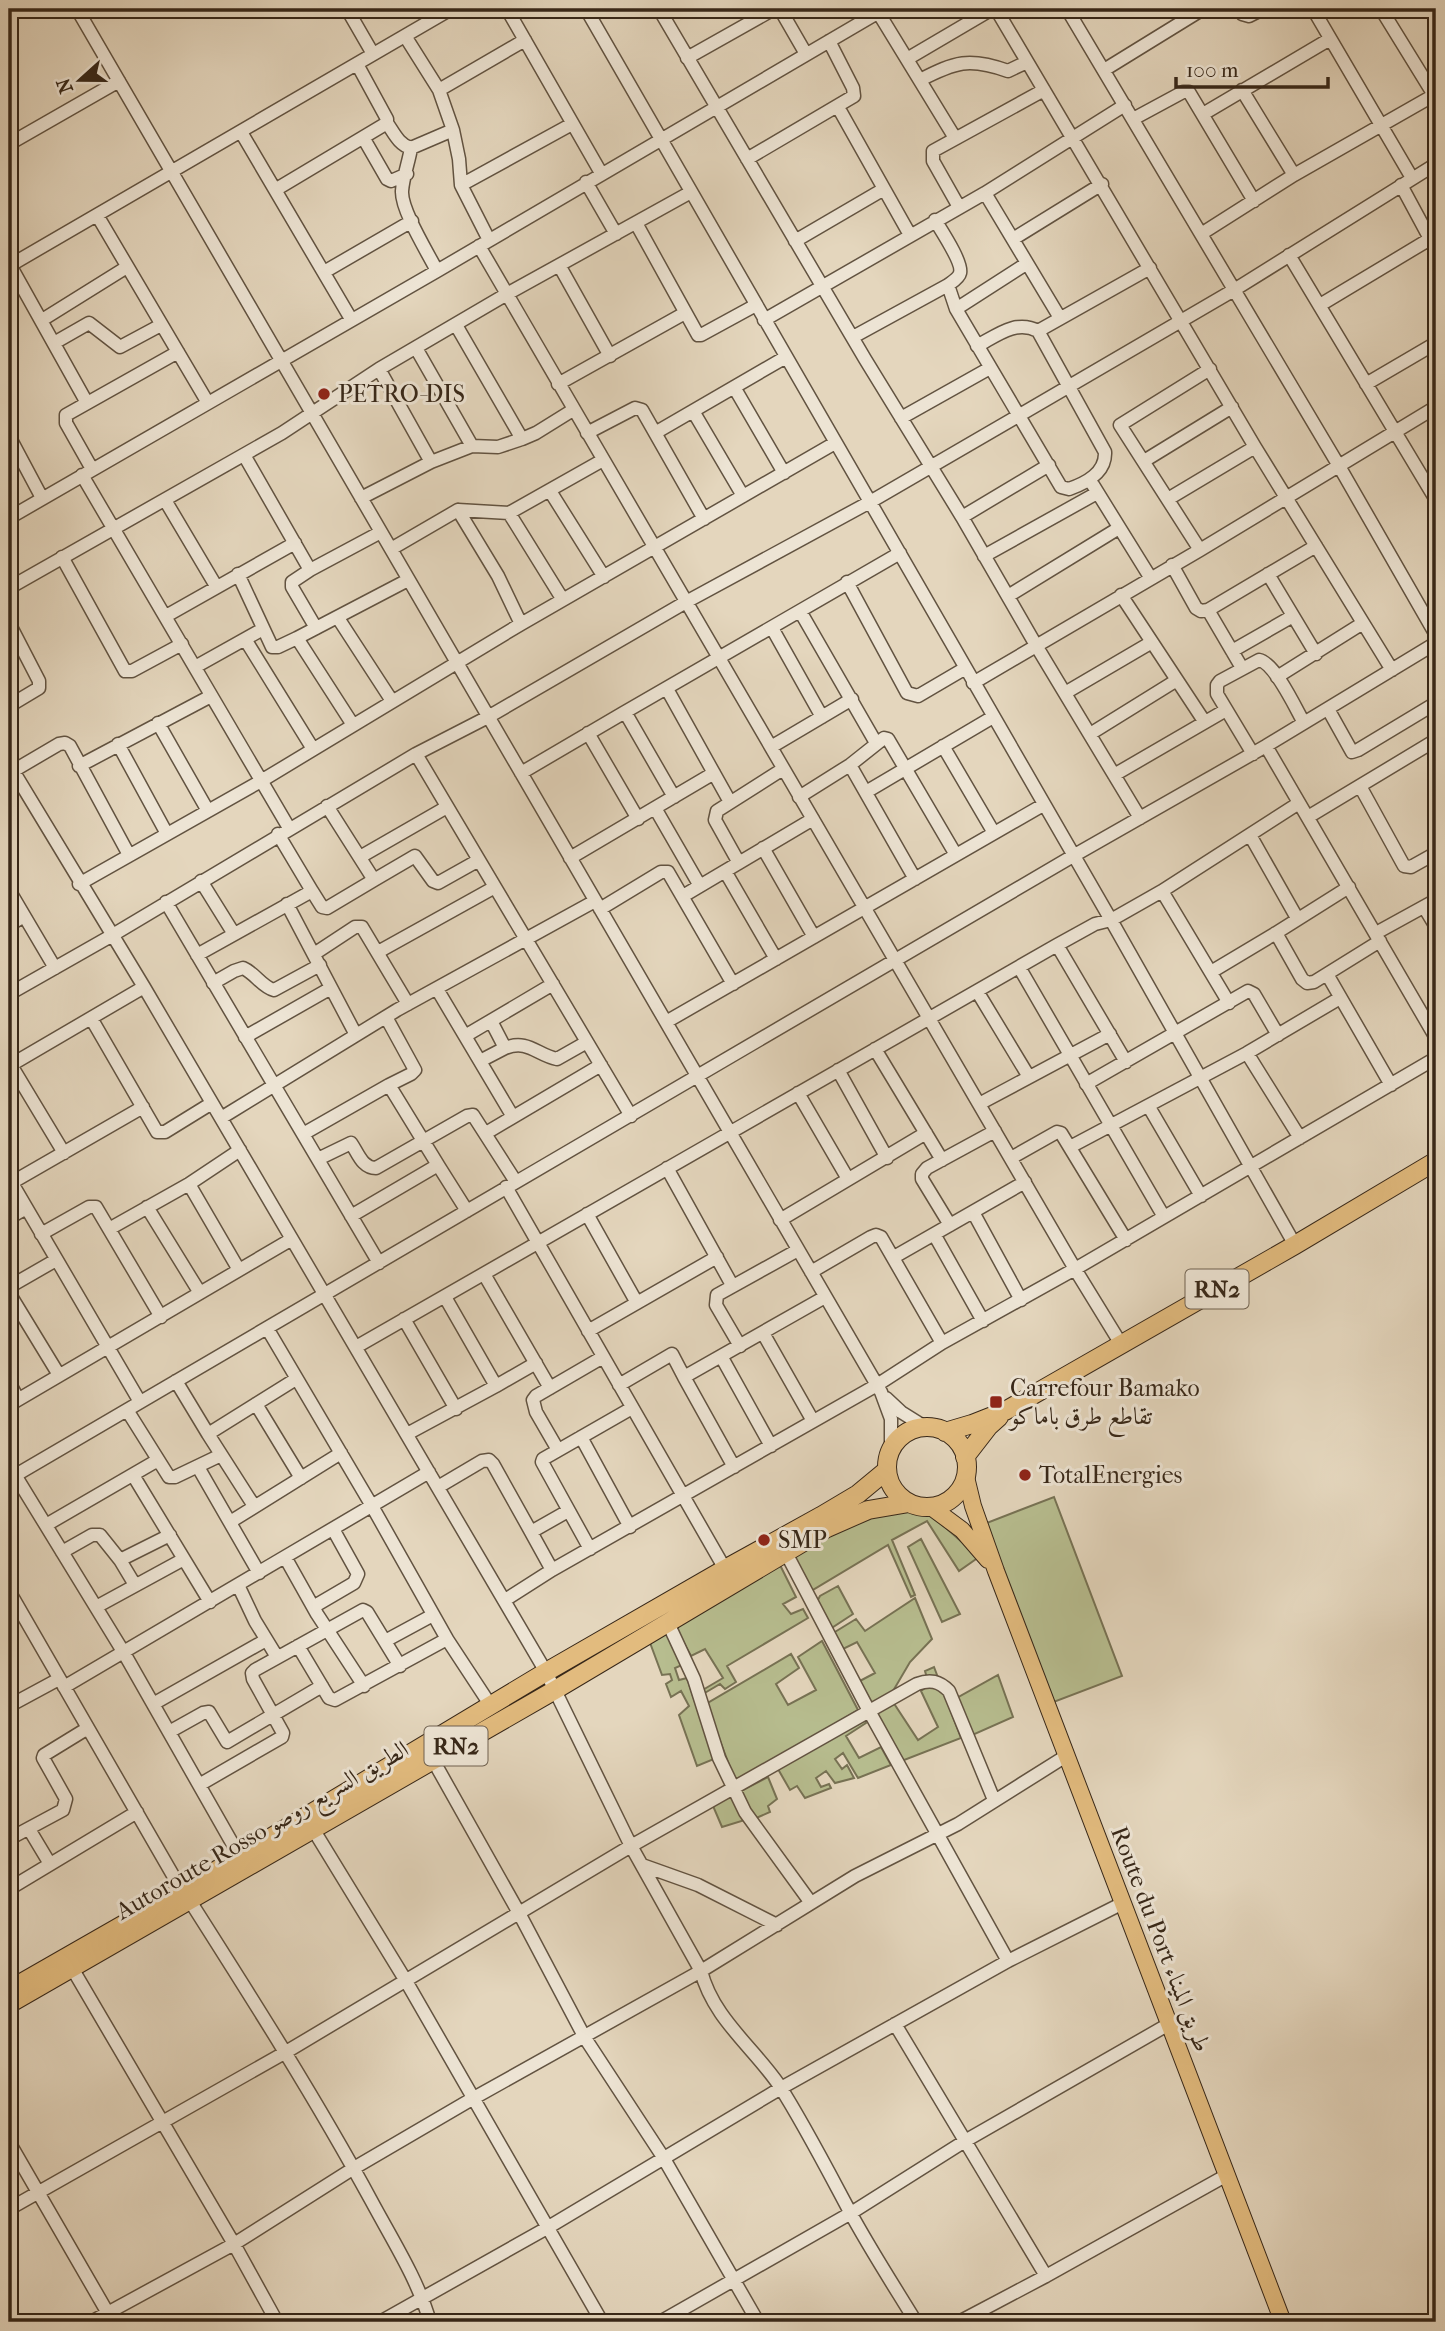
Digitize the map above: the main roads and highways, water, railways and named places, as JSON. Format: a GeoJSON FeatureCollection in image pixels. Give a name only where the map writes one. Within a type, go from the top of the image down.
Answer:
{"type":"FeatureCollection","features":[{"type":"Feature","properties":{"kind":"highway","name":"RN2"},"geometry":{"type":"LineString","coordinates":[[945,1432],[1006,1411],[1436,1161]]}},
{"type":"Feature","properties":{"kind":"highway","name":"RN2"},"geometry":{"type":"LineString","coordinates":[[965,1457],[989,1426],[1006,1411]]}},
{"type":"Feature","properties":{"kind":"highway"},"geometry":{"type":"LineString","coordinates":[[925,1427],[945,1432],[958,1442],[965,1457],[966,1477],[961,1488],[953,1498],[943,1504],[931,1507],[909,1503],[895,1492],[889,1481],[887,1470],[891,1448],[908,1432],[925,1427]]}},
{"type":"Feature","properties":{"kind":"highway","name":"Autoroute Rosso الطريق السريع روصو"},"geometry":{"type":"LineString","coordinates":[[9,2004],[186,1896],[240,1857],[546,1672],[858,1494],[887,1470]]}},
{"type":"Feature","properties":{"kind":"highway","name":"Autoroute Rosso الطريق السريع روصو"},"geometry":{"type":"LineString","coordinates":[[9,1990],[313,1829],[555,1690],[827,1528],[884,1506],[909,1503]]}},
{"type":"Feature","properties":{"kind":"main road","name":"Route du Port طريق الميناء"},"geometry":{"type":"LineString","coordinates":[[966,1477],[973,1506],[996,1571],[1283,2322]]}},
{"type":"Feature","properties":{"kind":"main road","name":"Route du Port طريق الميناء"},"geometry":{"type":"LineString","coordinates":[[931,1507],[972,1540],[996,1571]]}},
{"type":"Feature","properties":{"kind":"place","name":"PETRO-DIS"},"geometry":{"type":"Point","coordinates":[324,394]}},
{"type":"Feature","properties":{"kind":"place","name":"Carrefour Bamako تقاطع طرق باماكو"},"geometry":{"type":"Point","coordinates":[996,1402]}},
{"type":"Feature","properties":{"kind":"place","name":"TotalEnergies"},"geometry":{"type":"Point","coordinates":[1025,1475]}},
{"type":"Feature","properties":{"kind":"place","name":"SMP"},"geometry":{"type":"Point","coordinates":[764,1540]}}]}
